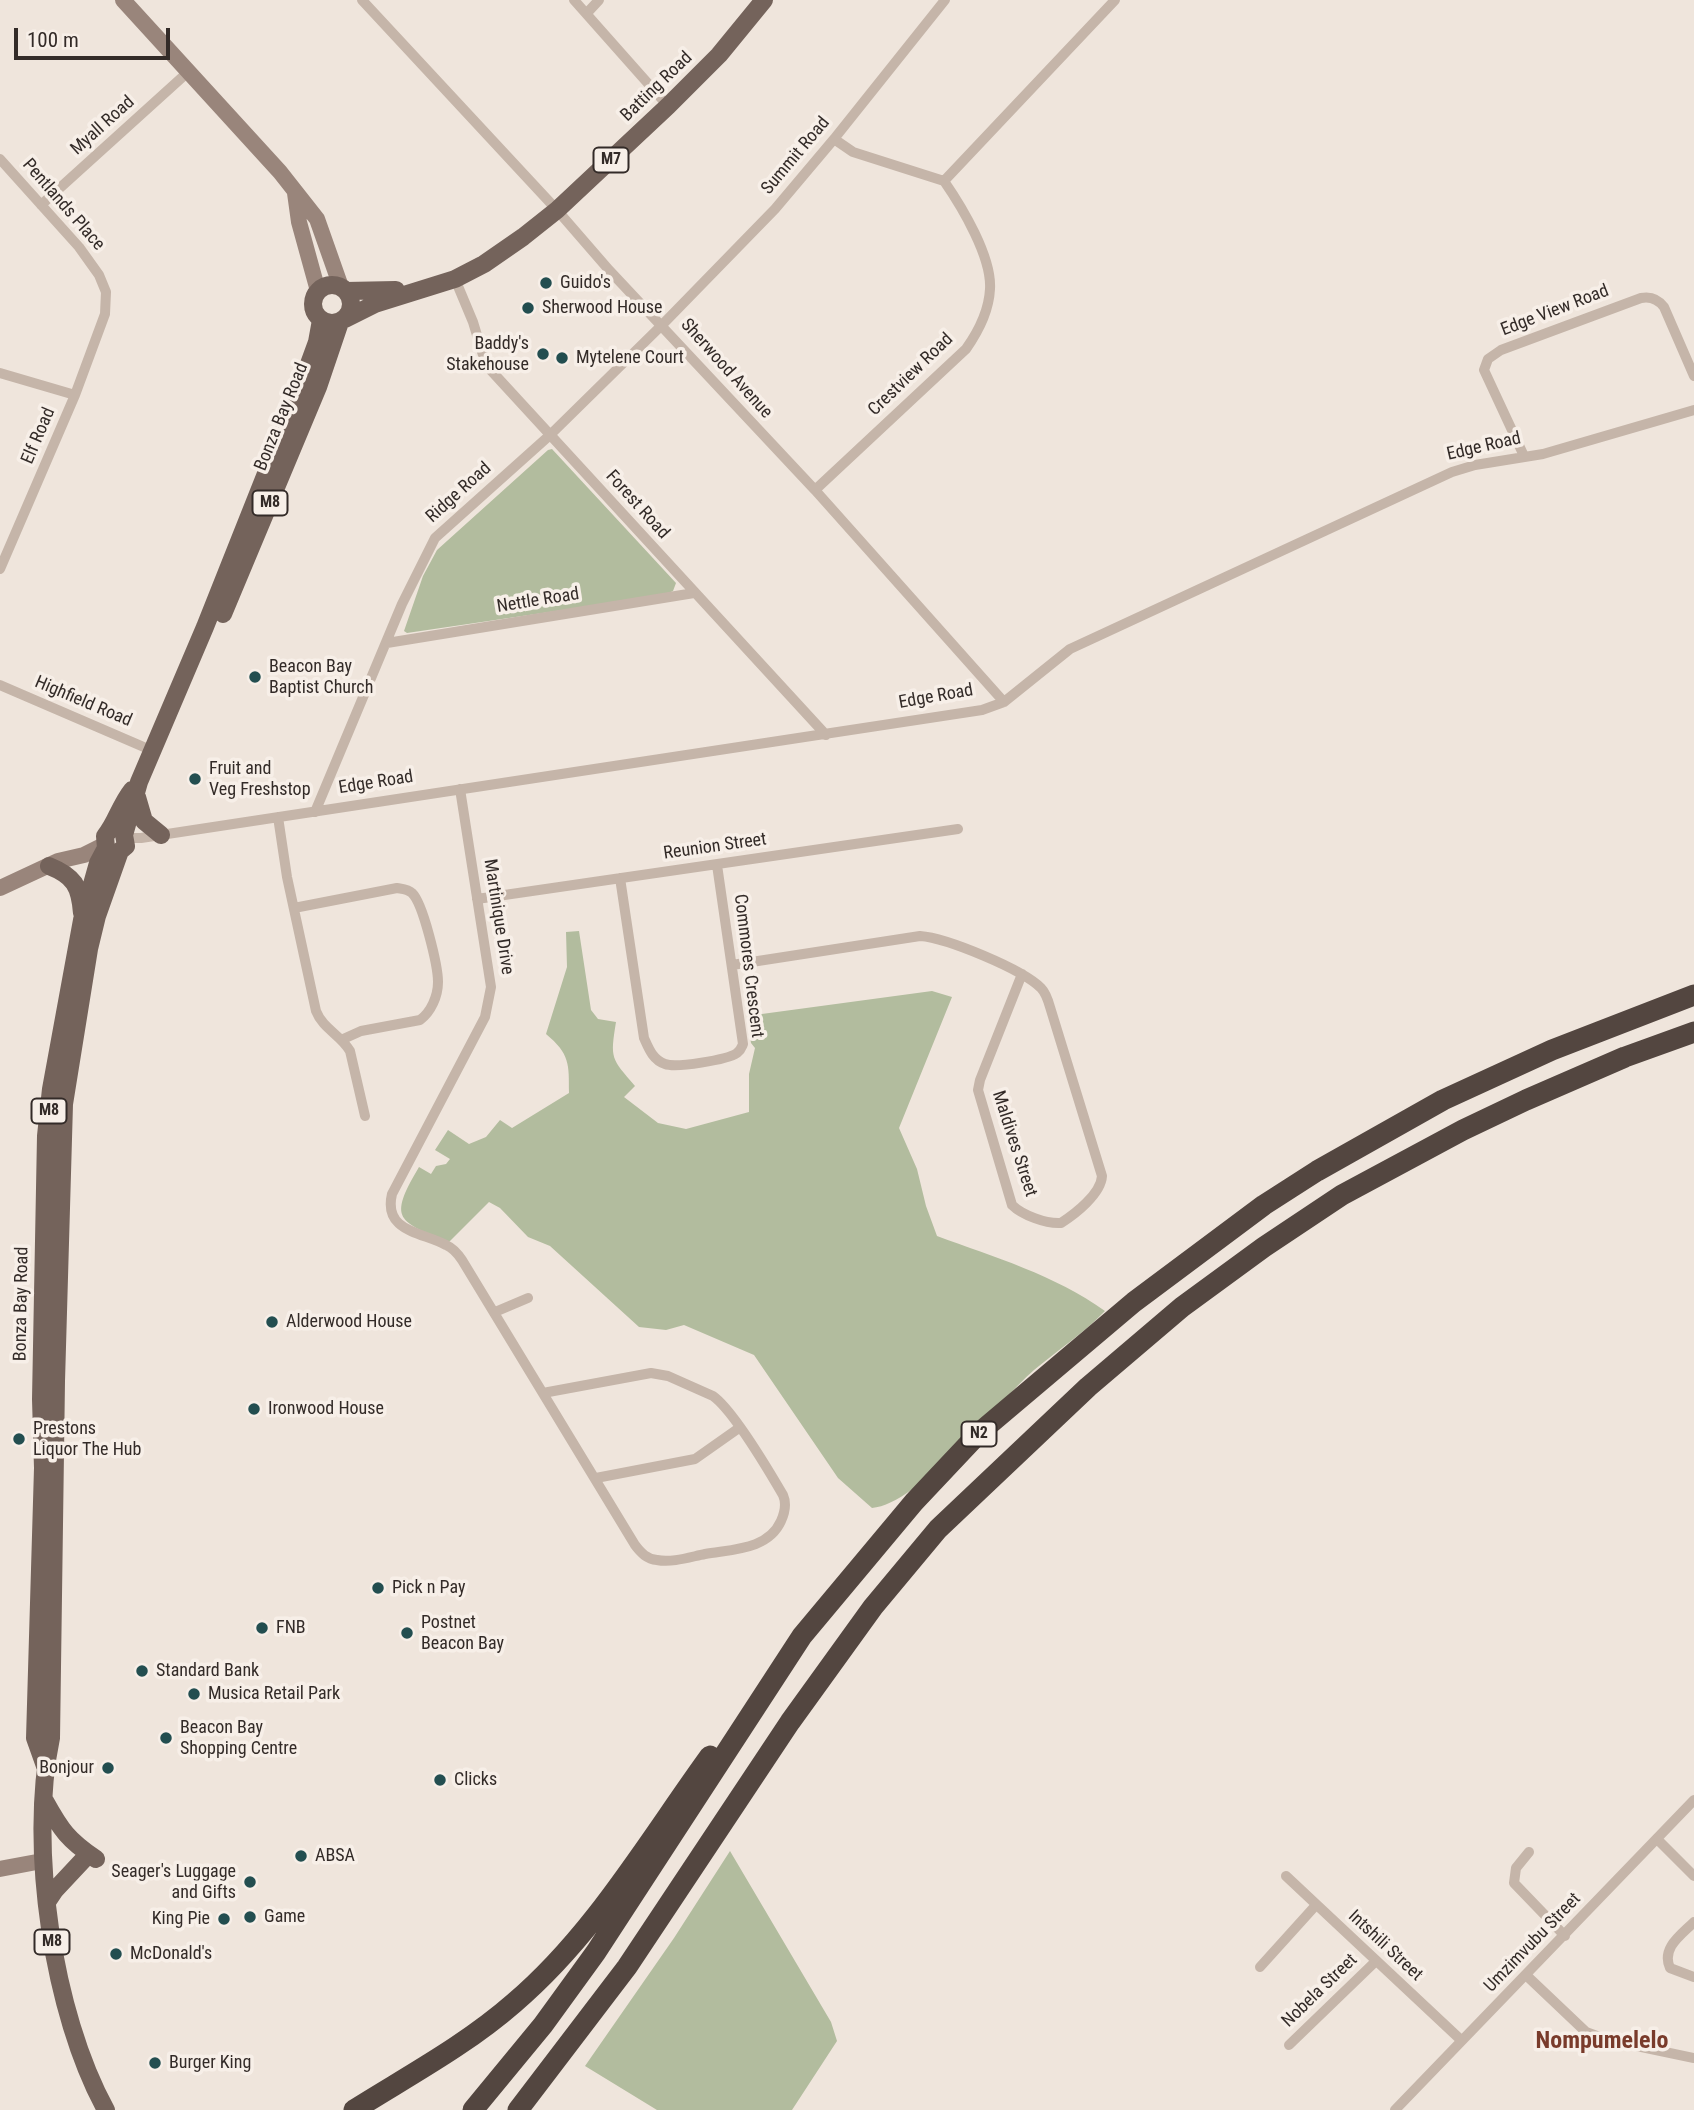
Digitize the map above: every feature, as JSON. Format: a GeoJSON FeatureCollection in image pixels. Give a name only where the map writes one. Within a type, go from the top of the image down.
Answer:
{"type":"FeatureCollection","features":[{"type":"Feature","properties":{"kind":"highway","name":"N2"},"geometry":{"type":"LineString","coordinates":[[473,2110],[543,2025],[596,1952],[711,1778],[759,1699],[803,1636],[914,1502],[979,1433],[1134,1302],[1219,1237],[1317,1171],[1443,1100],[1552,1050],[1694,995]]}},
{"type":"Feature","properties":{"kind":"highway","name":"N2"},"geometry":{"type":"LineString","coordinates":[[518,2110],[627,1967],[790,1723],[865,1617],[938,1529],[1088,1387],[1182,1307],[1264,1247],[1342,1195],[1463,1130],[1625,1057],[1694,1032]]}},
{"type":"Feature","properties":{"kind":"highway"},"geometry":{"type":"LineString","coordinates":[[1625,1057],[1694,1041]]}},
{"type":"Feature","properties":{"kind":"highway"},"geometry":{"type":"LineString","coordinates":[[354,2110],[482,2029],[515,2003],[545,1974],[627,1874],[724,1736],[740,1716],[759,1699]]}},
{"type":"Feature","properties":{"kind":"main road","name":"Batting Road"},"geometry":{"type":"LineString","coordinates":[[342,320],[375,304],[454,279],[504,251],[557,210],[668,106],[719,55],[764,0]]}},
{"type":"Feature","properties":{"kind":"main road"},"geometry":{"type":"LineString","coordinates":[[329,285],[344,289],[352,302],[342,320],[334,323],[321,320],[313,303],[318,291],[329,285]]}},
{"type":"Feature","properties":{"kind":"main road","name":"Batting Road"},"geometry":{"type":"LineString","coordinates":[[344,289],[385,291],[431,286]]}},
{"type":"Feature","properties":{"kind":"main road","name":"Bonza Bay Road"},"geometry":{"type":"LineString","coordinates":[[106,2110],[79,2052],[51,1936],[42,1861],[45,1766],[51,1738],[56,1381],[64,1104],[89,949],[114,841],[117,813],[137,788],[185,676],[310,362],[321,320]]}},
{"type":"Feature","properties":{"kind":"main road","name":"Bonza Bay Road"},"geometry":{"type":"LineString","coordinates":[[185,676],[217,627],[318,387],[342,320]]}},
{"type":"Feature","properties":{"kind":"main road"},"geometry":{"type":"LineString","coordinates":[[137,788],[139,812],[152,830],[161,835]]}},
{"type":"Feature","properties":{"kind":"main road","name":"Bonza Bay Road"},"geometry":{"type":"LineString","coordinates":[[45,1766],[35,1738],[43,1468],[41,1399],[46,1136],[51,1089],[82,920],[98,863],[114,841]]}},
{"type":"Feature","properties":{"kind":"main road"},"geometry":{"type":"LineString","coordinates":[[53,863],[73,880],[81,902],[82,920]]}},
{"type":"Feature","properties":{"kind":"main road"},"geometry":{"type":"LineString","coordinates":[[44,1798],[62,1832],[90,1859],[55,1889],[47,1902]]}},
{"type":"Feature","properties":{"kind":"street"},"geometry":{"type":"LineString","coordinates":[[122,0],[280,172],[317,219],[344,289]]}},
{"type":"Feature","properties":{"kind":"street","name":"Sherwood Avenue"},"geometry":{"type":"LineString","coordinates":[[362,0],[815,490],[1004,702]]}},
{"type":"Feature","properties":{"kind":"street"},"geometry":{"type":"LineString","coordinates":[[574,0],[668,106]]}},
{"type":"Feature","properties":{"kind":"street"},"geometry":{"type":"LineString","coordinates":[[587,13],[599,0]]}},
{"type":"Feature","properties":{"kind":"street","name":"Summit Road"},"geometry":{"type":"LineString","coordinates":[[662,325],[775,209],[945,0]]}},
{"type":"Feature","properties":{"kind":"street"},"geometry":{"type":"LineString","coordinates":[[834,139],[853,152],[944,181],[1115,0]]}},
{"type":"Feature","properties":{"kind":"street","name":"Myall Road"},"geometry":{"type":"LineString","coordinates":[[41,205],[188,72]]}},
{"type":"Feature","properties":{"kind":"street","name":"Pentlands Place"},"geometry":{"type":"LineString","coordinates":[[0,159],[79,247],[99,275],[106,292],[104,314]]}},
{"type":"Feature","properties":{"kind":"street","name":"Crestview Road"},"geometry":{"type":"LineString","coordinates":[[815,490],[965,349],[982,320],[988,299],[989,276],[970,223],[944,181]]}},
{"type":"Feature","properties":{"kind":"street"},"geometry":{"type":"LineString","coordinates":[[295,193],[299,222],[318,291]]}},
{"type":"Feature","properties":{"kind":"street","name":"Forest Road"},"geometry":{"type":"LineString","coordinates":[[454,279],[471,318],[486,365],[826,735]]}},
{"type":"Feature","properties":{"kind":"street","name":"Edge View Road"},"geometry":{"type":"LineString","coordinates":[[1524,456],[1484,370],[1488,359],[1501,350],[1641,298],[1651,297],[1664,307],[1694,376]]}},
{"type":"Feature","properties":{"kind":"street","name":"Elf Road"},"geometry":{"type":"LineString","coordinates":[[0,569],[75,395],[104,314]]}},
{"type":"Feature","properties":{"kind":"street","name":"Ridge Road"},"geometry":{"type":"LineString","coordinates":[[315,811],[402,604],[435,538],[550,435],[662,325]]}},
{"type":"Feature","properties":{"kind":"street"},"geometry":{"type":"LineString","coordinates":[[0,373],[75,395]]}},
{"type":"Feature","properties":{"kind":"street","name":"Edge Road"},"geometry":{"type":"LineString","coordinates":[[0,888],[53,863],[83,855],[114,841],[982,710],[1004,702],[1070,649],[1452,472],[1475,465],[1543,454],[1694,410]]}},
{"type":"Feature","properties":{"kind":"street","name":"Nettle Road"},"geometry":{"type":"LineString","coordinates":[[387,643],[694,593]]}},
{"type":"Feature","properties":{"kind":"street","name":"Highfield Road"},"geometry":{"type":"LineString","coordinates":[[0,685],[153,751]]}},
{"type":"Feature","properties":{"kind":"street","name":"Martinique Drive"},"geometry":{"type":"LineString","coordinates":[[460,789],[491,987],[487,1011],[392,1194],[390,1209],[405,1229],[445,1244],[455,1251],[495,1312]]}},
{"type":"Feature","properties":{"kind":"street"},"geometry":{"type":"LineString","coordinates":[[278,817],[316,1011],[323,1024],[346,1045],[352,1059],[365,1116]]}},
{"type":"Feature","properties":{"kind":"street","name":"Reunion Street"},"geometry":{"type":"LineString","coordinates":[[477,899],[958,829]]}},
{"type":"Feature","properties":{"kind":"street","name":"Commores Crescent"},"geometry":{"type":"LineString","coordinates":[[620,878],[642,1030],[647,1045],[658,1060],[672,1065],[727,1057],[741,1049],[743,1040],[717,865]]}},
{"type":"Feature","properties":{"kind":"street"},"geometry":{"type":"LineString","coordinates":[[294,908],[397,888],[412,893],[422,910],[438,980],[436,993],[426,1015],[420,1020],[361,1031],[341,1040]]}},
{"type":"Feature","properties":{"kind":"street","name":"Maldives Street"},"geometry":{"type":"LineString","coordinates":[[732,965],[920,936],[948,942],[1022,974],[1039,986],[1047,998],[1102,1176],[1101,1186],[1096,1192],[1061,1223],[1044,1220],[1012,1205],[978,1090],[979,1080],[1022,974]]}},
{"type":"Feature","properties":{"kind":"street"},"geometry":{"type":"LineString","coordinates":[[528,1298],[495,1312],[543,1393],[596,1478],[635,1545],[643,1555],[652,1560],[672,1560],[759,1544],[773,1534],[778,1526],[786,1501],[739,1428],[713,1396],[660,1374],[633,1376],[543,1393]]}},
{"type":"Feature","properties":{"kind":"street"},"geometry":{"type":"LineString","coordinates":[[596,1478],[695,1459],[739,1428]]}},
{"type":"Feature","properties":{"kind":"street","name":"Umzimvubu Street"},"geometry":{"type":"LineString","coordinates":[[1395,2110],[1694,1800]]}},
{"type":"Feature","properties":{"kind":"street"},"geometry":{"type":"LineString","coordinates":[[1657,1839],[1694,1876]]}},
{"type":"Feature","properties":{"kind":"street"},"geometry":{"type":"LineString","coordinates":[[1529,1852],[1516,1868],[1514,1883],[1565,1936]]}},
{"type":"Feature","properties":{"kind":"street"},"geometry":{"type":"LineString","coordinates":[[0,1869],[42,1861]]}},
{"type":"Feature","properties":{"kind":"street","name":"Intshili Street"},"geometry":{"type":"LineString","coordinates":[[1286,1876],[1461,2040]]}},
{"type":"Feature","properties":{"kind":"street"},"geometry":{"type":"LineString","coordinates":[[1260,1967],[1316,1905]]}},
{"type":"Feature","properties":{"kind":"street"},"geometry":{"type":"LineString","coordinates":[[1694,1922],[1671,1944],[1667,1955],[1670,1968],[1694,1977]]}},
{"type":"Feature","properties":{"kind":"street","name":"Nobela Street"},"geometry":{"type":"LineString","coordinates":[[1289,2045],[1376,1961]]}},
{"type":"Feature","properties":{"kind":"street"},"geometry":{"type":"LineString","coordinates":[[1527,1976],[1586,2032],[1608,2040],[1694,2058]]}},
{"type":"Feature","properties":{"kind":"green space"},"geometry":{"type":"Polygon","coordinates":[[[552,449],[676,583],[673,591],[665,595],[407,633],[404,631],[423,576],[437,550],[552,449]]]}},
{"type":"Feature","properties":{"kind":"green space"},"geometry":{"type":"Polygon","coordinates":[[[579,931],[591,1010],[598,1019],[616,1022],[614,1057],[635,1086],[624,1097],[658,1123],[686,1129],[749,1112],[749,1074],[755,1048],[751,1043],[747,1016],[932,991],[952,997],[899,1128],[917,1169],[937,1236],[1045,1277],[1105,1311],[1034,1370],[934,1472],[912,1490],[891,1502],[872,1508],[838,1478],[754,1355],[684,1325],[666,1330],[639,1327],[550,1246],[528,1237],[500,1208],[489,1202],[448,1243],[418,1229],[403,1217],[403,1198],[419,1167],[431,1174],[436,1166],[446,1164],[450,1159],[435,1150],[448,1130],[469,1144],[486,1137],[500,1120],[512,1128],[569,1093],[569,1074],[564,1054],[546,1034],[567,967],[566,932],[579,931]]]}},
{"type":"Feature","properties":{"kind":"green space"},"geometry":{"type":"Polygon","coordinates":[[[730,1851],[831,2022],[837,2041],[792,2110],[657,2110],[585,2066],[674,1938],[730,1851]]]}},
{"type":"Feature","properties":{"kind":"place","name":"Guido's"},"geometry":{"type":"Point","coordinates":[546,283]}},
{"type":"Feature","properties":{"kind":"place","name":"Sherwood House"},"geometry":{"type":"Point","coordinates":[528,308]}},
{"type":"Feature","properties":{"kind":"place","name":"Baddy's Stakehouse"},"geometry":{"type":"Point","coordinates":[543,354]}},
{"type":"Feature","properties":{"kind":"place","name":"Mytelene Court"},"geometry":{"type":"Point","coordinates":[562,358]}},
{"type":"Feature","properties":{"kind":"place","name":"Beacon Bay Baptist Church"},"geometry":{"type":"Point","coordinates":[255,677]}},
{"type":"Feature","properties":{"kind":"place","name":"Fruit and Veg Freshstop"},"geometry":{"type":"Point","coordinates":[195,779]}},
{"type":"Feature","properties":{"kind":"place","name":"Alderwood House"},"geometry":{"type":"Point","coordinates":[272,1322]}},
{"type":"Feature","properties":{"kind":"place","name":"Ironwood House"},"geometry":{"type":"Point","coordinates":[254,1409]}},
{"type":"Feature","properties":{"kind":"place","name":"Prestons Liquor The Hub"},"geometry":{"type":"Point","coordinates":[19,1439]}},
{"type":"Feature","properties":{"kind":"place","name":"Pick n Pay"},"geometry":{"type":"Point","coordinates":[378,1588]}},
{"type":"Feature","properties":{"kind":"place","name":"FNB"},"geometry":{"type":"Point","coordinates":[262,1628]}},
{"type":"Feature","properties":{"kind":"place","name":"Postnet Beacon Bay"},"geometry":{"type":"Point","coordinates":[407,1633]}},
{"type":"Feature","properties":{"kind":"place","name":"Standard Bank"},"geometry":{"type":"Point","coordinates":[142,1671]}},
{"type":"Feature","properties":{"kind":"place","name":"Musica Retail Park"},"geometry":{"type":"Point","coordinates":[194,1694]}},
{"type":"Feature","properties":{"kind":"place","name":"Beacon Bay Shopping Centre"},"geometry":{"type":"Point","coordinates":[166,1738]}},
{"type":"Feature","properties":{"kind":"place","name":"Bonjour"},"geometry":{"type":"Point","coordinates":[108,1768]}},
{"type":"Feature","properties":{"kind":"place","name":"Clicks"},"geometry":{"type":"Point","coordinates":[440,1780]}},
{"type":"Feature","properties":{"kind":"place","name":"ABSA"},"geometry":{"type":"Point","coordinates":[301,1856]}},
{"type":"Feature","properties":{"kind":"place","name":"Seager's Luggage and Gifts"},"geometry":{"type":"Point","coordinates":[250,1882]}},
{"type":"Feature","properties":{"kind":"place","name":"Game"},"geometry":{"type":"Point","coordinates":[250,1917]}},
{"type":"Feature","properties":{"kind":"place","name":"King Pie"},"geometry":{"type":"Point","coordinates":[224,1919]}},
{"type":"Feature","properties":{"kind":"place","name":"McDonald's"},"geometry":{"type":"Point","coordinates":[116,1954]}},
{"type":"Feature","properties":{"kind":"place","name":"Burger King"},"geometry":{"type":"Point","coordinates":[155,2063]}},
{"type":"Feature","properties":{"kind":"district","name":"Nompumelelo"},"geometry":{"type":"Point","coordinates":[1602,2042]}}]}
